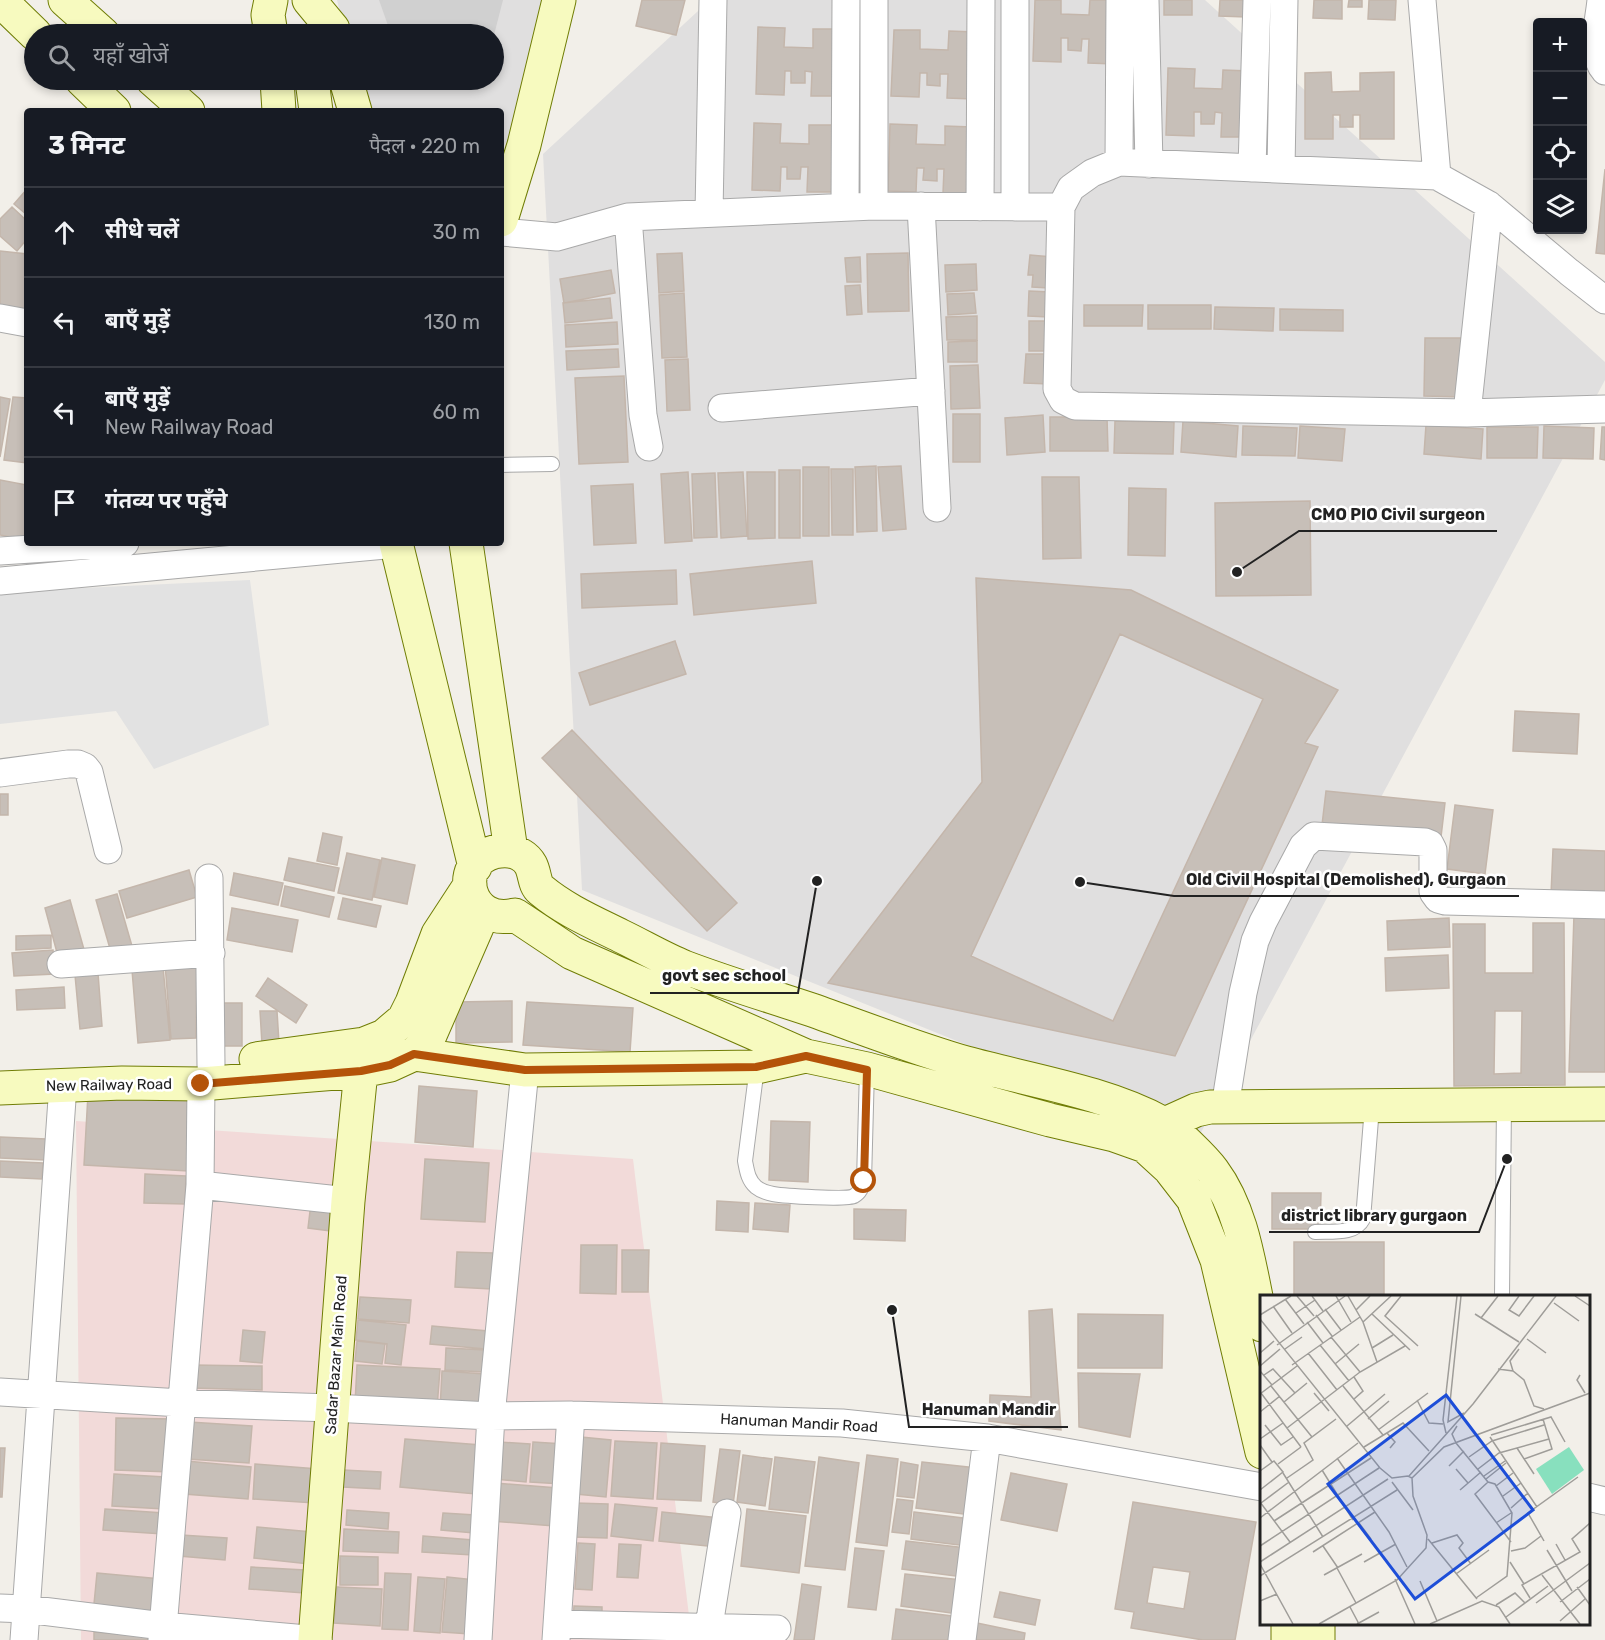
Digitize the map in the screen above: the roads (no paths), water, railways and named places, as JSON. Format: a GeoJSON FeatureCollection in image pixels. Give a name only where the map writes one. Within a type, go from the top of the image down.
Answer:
{"type":"FeatureCollection","features":[{"type":"Feature","properties":{"kind":"main road"},"geometry":{"type":"LineString","coordinates":[[0,0],[25,24]]}},
{"type":"Feature","properties":{"kind":"main road"},"geometry":{"type":"LineString","coordinates":[[65,0],[92,24]]}},
{"type":"Feature","properties":{"kind":"main road"},"geometry":{"type":"LineString","coordinates":[[269,24],[268,15],[271,0]]}},
{"type":"Feature","properties":{"kind":"main road"},"geometry":{"type":"LineString","coordinates":[[301,0],[304,24]]}},
{"type":"Feature","properties":{"kind":"main road"},"geometry":{"type":"LineString","coordinates":[[309,0],[330,24]]}},
{"type":"Feature","properties":{"kind":"main road"},"geometry":{"type":"LineString","coordinates":[[504,210],[524,145],[559,0]]}},
{"type":"Feature","properties":{"kind":"main road"},"geometry":{"type":"LineString","coordinates":[[92,90],[111,108]]}},
{"type":"Feature","properties":{"kind":"main road"},"geometry":{"type":"LineString","coordinates":[[164,90],[185,108]]}},
{"type":"Feature","properties":{"kind":"main road"},"geometry":{"type":"LineString","coordinates":[[278,90],[279,108]]}},
{"type":"Feature","properties":{"kind":"main road"},"geometry":{"type":"LineString","coordinates":[[313,90],[316,108]]}},
{"type":"Feature","properties":{"kind":"main road"},"geometry":{"type":"LineString","coordinates":[[349,90],[354,108]]}},
{"type":"Feature","properties":{"kind":"main road"},"geometry":{"type":"LineString","coordinates":[[397,546],[486,895],[572,953],[806,1056],[1114,1135],[1145,1146],[1168,1168],[1193,1199],[1217,1260],[1260,1443]]}},
{"type":"Feature","properties":{"kind":"main road"},"geometry":{"type":"LineString","coordinates":[[466,546],[511,851]]}},
{"type":"Feature","properties":{"kind":"main road"},"geometry":{"type":"LineString","coordinates":[[486,895],[481,858],[490,853],[511,851],[527,860],[536,877],[537,886],[560,906],[683,966],[963,1062],[1122,1104],[1165,1124],[1212,1170],[1227,1193],[1240,1229],[1260,1316]]}},
{"type":"Feature","properties":{"kind":"main road","name":"New Railway Road"},"geometry":{"type":"LineString","coordinates":[[0,1067],[206,1075],[361,1071],[390,1065],[414,1054],[427,1042],[486,895]]}},
{"type":"Feature","properties":{"kind":"main road","name":"New Railway Road"},"geometry":{"type":"LineString","coordinates":[[0,1088],[122,1083],[206,1075],[364,1044],[384,1036],[404,1019],[438,934],[486,895]]}},
{"type":"Feature","properties":{"kind":"main road"},"geometry":{"type":"LineString","coordinates":[[414,1054],[525,1070],[756,1067],[806,1056]]}},
{"type":"Feature","properties":{"kind":"main road","name":"Sadar Bazar Main Road"},"geometry":{"type":"LineString","coordinates":[[316,1640],[348,1201],[361,1071]]}},
{"type":"Feature","properties":{"kind":"main road"},"geometry":{"type":"LineString","coordinates":[[1165,1124],[1196,1110],[1225,1107],[1605,1104]]}},
{"type":"Feature","properties":{"kind":"street"},"geometry":{"type":"LineString","coordinates":[[709,213],[713,0]]}},
{"type":"Feature","properties":{"kind":"street"},"geometry":{"type":"LineString","coordinates":[[846,0],[846,207]]}},
{"type":"Feature","properties":{"kind":"street"},"geometry":{"type":"LineString","coordinates":[[874,0],[874,206]]}},
{"type":"Feature","properties":{"kind":"street"},"geometry":{"type":"LineString","coordinates":[[980,207],[981,0]]}},
{"type":"Feature","properties":{"kind":"street"},"geometry":{"type":"LineString","coordinates":[[1015,0],[1015,207]]}},
{"type":"Feature","properties":{"kind":"street"},"geometry":{"type":"LineString","coordinates":[[1119,162],[1120,0]]}},
{"type":"Feature","properties":{"kind":"street"},"geometry":{"type":"LineString","coordinates":[[1146,0],[1149,164]]}},
{"type":"Feature","properties":{"kind":"street"},"geometry":{"type":"LineString","coordinates":[[1252,168],[1257,0]]}},
{"type":"Feature","properties":{"kind":"street"},"geometry":{"type":"LineString","coordinates":[[1281,169],[1284,0]]}},
{"type":"Feature","properties":{"kind":"street"},"geometry":{"type":"LineString","coordinates":[[1422,0],[1437,176]]}},
{"type":"Feature","properties":{"kind":"street"},"geometry":{"type":"LineString","coordinates":[[1601,0],[1595,52],[1598,64],[1605,71]]}},
{"type":"Feature","properties":{"kind":"street"},"geometry":{"type":"LineString","coordinates":[[1605,300],[1489,205],[1437,176],[1119,162],[1092,173],[1071,188],[1061,207],[1057,389],[1063,400],[1075,406],[1467,413],[1605,409]]}},
{"type":"Feature","properties":{"kind":"street"},"geometry":{"type":"LineString","coordinates":[[1467,413],[1489,205]]}},
{"type":"Feature","properties":{"kind":"street"},"geometry":{"type":"LineString","coordinates":[[504,232],[557,237],[628,217],[709,213],[874,206],[1061,207]]}},
{"type":"Feature","properties":{"kind":"street"},"geometry":{"type":"LineString","coordinates":[[921,206],[937,508]]}},
{"type":"Feature","properties":{"kind":"street"},"geometry":{"type":"LineString","coordinates":[[628,217],[643,415],[649,447]]}},
{"type":"Feature","properties":{"kind":"street"},"geometry":{"type":"LineString","coordinates":[[0,318],[24,322]]}},
{"type":"Feature","properties":{"kind":"street"},"geometry":{"type":"LineString","coordinates":[[722,408],[931,391]]}},
{"type":"Feature","properties":{"kind":"street"},"geometry":{"type":"LineString","coordinates":[[0,551],[78,546]]}},
{"type":"Feature","properties":{"kind":"street"},"geometry":{"type":"LineString","coordinates":[[0,581],[375,546]]}},
{"type":"Feature","properties":{"kind":"street"},"geometry":{"type":"LineString","coordinates":[[0,773],[68,764],[85,767],[89,772],[108,850]]}},
{"type":"Feature","properties":{"kind":"street"},"geometry":{"type":"LineString","coordinates":[[1225,1107],[1243,993],[1255,941],[1303,846],[1314,836],[1430,844],[1433,850],[1433,892],[1445,901],[1605,905]]}},
{"type":"Feature","properties":{"kind":"street"},"geometry":{"type":"LineString","coordinates":[[162,1633],[200,1185],[211,953],[209,878]]}},
{"type":"Feature","properties":{"kind":"street"},"geometry":{"type":"LineString","coordinates":[[61,964],[211,953]]}},
{"type":"Feature","properties":{"kind":"street"},"geometry":{"type":"LineString","coordinates":[[478,1640],[491,1416],[525,1070]]}},
{"type":"Feature","properties":{"kind":"street"},"geometry":{"type":"LineString","coordinates":[[24,1640],[13,1608],[40,1394],[63,1085]]}},
{"type":"Feature","properties":{"kind":"street"},"geometry":{"type":"LineString","coordinates":[[200,1185],[348,1201]]}},
{"type":"Feature","properties":{"kind":"street","name":"Hanuman Mandir Road"},"geometry":{"type":"LineString","coordinates":[[0,1392],[181,1403],[491,1416],[571,1415],[842,1423],[987,1438],[1260,1487]]}},
{"type":"Feature","properties":{"kind":"street"},"geometry":{"type":"LineString","coordinates":[[571,1415],[558,1632],[709,1626],[777,1629]]}},
{"type":"Feature","properties":{"kind":"street"},"geometry":{"type":"LineString","coordinates":[[962,1640],[987,1438]]}},
{"type":"Feature","properties":{"kind":"street"},"geometry":{"type":"LineString","coordinates":[[1590,1497],[1605,1501]]}},
{"type":"Feature","properties":{"kind":"street"},"geometry":{"type":"LineString","coordinates":[[709,1626],[727,1513]]}},
{"type":"Feature","properties":{"kind":"street"},"geometry":{"type":"LineString","coordinates":[[13,1608],[162,1633],[316,1640]]}},
{"type":"Feature","properties":{"kind":"lane"},"geometry":{"type":"LineString","coordinates":[[504,465],[552,464]]}},
{"type":"Feature","properties":{"kind":"lane"},"geometry":{"type":"LineString","coordinates":[[756,1067],[745,1161],[747,1175],[754,1186],[776,1195],[841,1198],[852,1198],[860,1191],[864,1181],[867,1070]]}},
{"type":"Feature","properties":{"kind":"lane"},"geometry":{"type":"LineString","coordinates":[[1502,1295],[1504,1104]]}},
{"type":"Feature","properties":{"kind":"lane"},"geometry":{"type":"LineString","coordinates":[[1315,1232],[1352,1229],[1360,1226],[1364,1212],[1372,1107]]}},
{"type":"Feature","properties":{"kind":"place","name":"CMO PIO Civil surgeon"},"geometry":{"type":"Point","coordinates":[1237,572]}},
{"type":"Feature","properties":{"kind":"place","name":"govt sec school"},"geometry":{"type":"Point","coordinates":[817,881]}},
{"type":"Feature","properties":{"kind":"place","name":"Old Civil Hospital (Demolished), Gurgaon"},"geometry":{"type":"Point","coordinates":[1080,882]}},
{"type":"Feature","properties":{"kind":"place","name":"district library gurgaon"},"geometry":{"type":"Point","coordinates":[1507,1159]}},
{"type":"Feature","properties":{"kind":"place","name":"Hanuman Mandir"},"geometry":{"type":"Point","coordinates":[892,1310]}}]}
